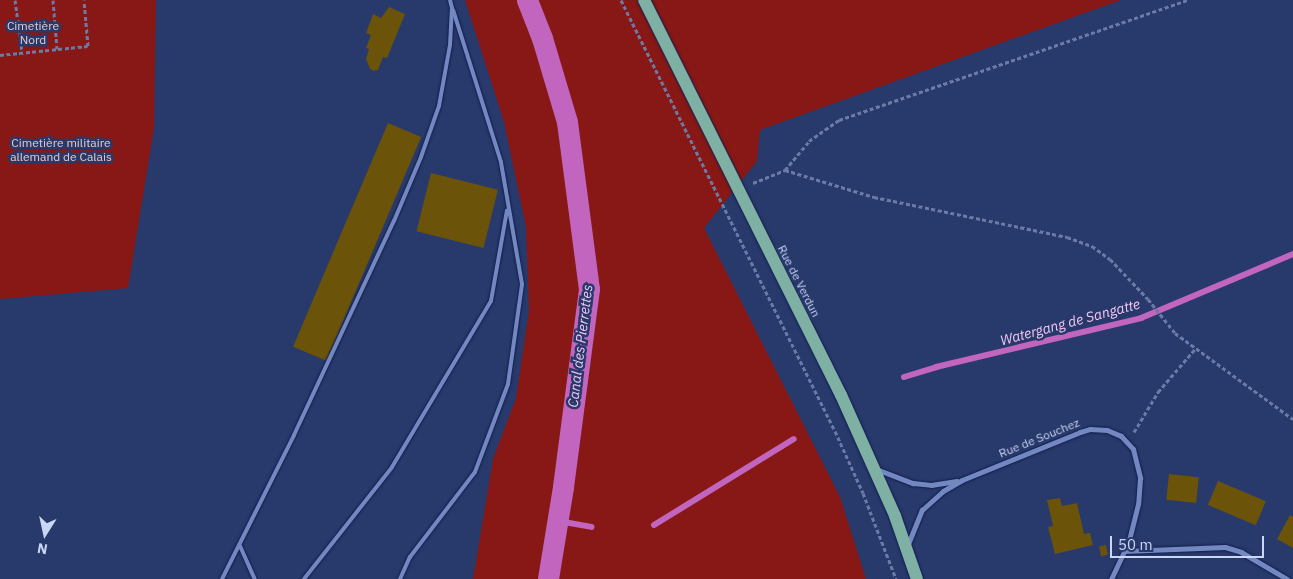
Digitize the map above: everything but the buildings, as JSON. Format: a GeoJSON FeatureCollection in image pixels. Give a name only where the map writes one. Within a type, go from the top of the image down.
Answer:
{"type":"FeatureCollection","features":[{"type":"Feature","properties":{"kind":"main road","name":"Rue de Verdun"},"geometry":{"type":"LineString","coordinates":[[644,0],[837,386],[874,468],[917,579]]}},
{"type":"Feature","properties":{"kind":"street","name":"Rue de Souchez"},"geometry":{"type":"LineString","coordinates":[[906,549],[917,518],[928,503],[942,491],[962,480],[1090,429],[1107,430],[1121,436],[1127,442]]}},
{"type":"Feature","properties":{"kind":"street"},"geometry":{"type":"LineString","coordinates":[[1111,579],[1124,551],[1135,517],[1140,478],[1136,457],[1127,442]]}},
{"type":"Feature","properties":{"kind":"street","name":"Rue de Souchez"},"geometry":{"type":"LineString","coordinates":[[874,468],[913,484],[940,484],[962,480]]}},
{"type":"Feature","properties":{"kind":"street"},"geometry":{"type":"LineString","coordinates":[[1124,551],[1225,547],[1241,552],[1287,579]]}},
{"type":"Feature","properties":{"kind":"lane"},"geometry":{"type":"LineString","coordinates":[[400,579],[410,557],[474,472],[508,384],[522,284],[501,162],[450,0]]}},
{"type":"Feature","properties":{"kind":"lane"},"geometry":{"type":"LineString","coordinates":[[222,579],[240,546],[315,391],[421,157],[438,106],[450,45],[452,8]]}},
{"type":"Feature","properties":{"kind":"lane"},"geometry":{"type":"LineString","coordinates":[[304,579],[392,467],[491,301],[508,205]]}},
{"type":"Feature","properties":{"kind":"lane"},"geometry":{"type":"LineString","coordinates":[[240,546],[255,579]]}},
{"type":"Feature","properties":{"kind":"path"},"geometry":{"type":"LineString","coordinates":[[15,0],[22,52]]}},
{"type":"Feature","properties":{"kind":"path"},"geometry":{"type":"LineString","coordinates":[[53,0],[58,49]]}},
{"type":"Feature","properties":{"kind":"path"},"geometry":{"type":"LineString","coordinates":[[0,55],[88,46],[84,0]]}},
{"type":"Feature","properties":{"kind":"path"},"geometry":{"type":"LineString","coordinates":[[621,0],[835,431],[863,494],[896,579]]}},
{"type":"Feature","properties":{"kind":"path"},"geometry":{"type":"LineString","coordinates":[[738,189],[785,170],[809,140],[839,120],[1187,0]]}},
{"type":"Feature","properties":{"kind":"path"},"geometry":{"type":"LineString","coordinates":[[785,170],[874,197],[1079,240],[1102,252],[1148,299],[1175,333],[1293,419]]}},
{"type":"Feature","properties":{"kind":"path"},"geometry":{"type":"LineString","coordinates":[[1127,442],[1158,392],[1196,348]]}},
{"type":"Feature","properties":{"kind":"green space"},"geometry":{"type":"Polygon","coordinates":[[[0,0],[156,0],[154,128],[128,288],[0,299],[0,0]]]}},
{"type":"Feature","properties":{"kind":"green space"},"geometry":{"type":"Polygon","coordinates":[[[465,0],[1121,0],[760,130],[757,161],[704,228],[840,497],[866,579],[473,579],[493,459],[516,398],[529,311],[526,227],[504,122],[465,0]]]}},
{"type":"Feature","properties":{"kind":"waterway","name":"Canal des Pierrettes"},"geometry":{"type":"LineString","coordinates":[[527,0],[542,38],[567,122],[589,289],[563,487],[548,579]]}},
{"type":"Feature","properties":{"kind":"waterway","name":"Watergang de Sangatte"},"geometry":{"type":"LineString","coordinates":[[904,377],[936,367],[1141,318],[1293,254]]}},
{"type":"Feature","properties":{"kind":"waterway"},"geometry":{"type":"LineString","coordinates":[[654,525],[794,439]]}},
{"type":"Feature","properties":{"kind":"waterway"},"geometry":{"type":"LineString","coordinates":[[558,521],[591,527]]}},
{"type":"Feature","properties":{"kind":"park label","name":"Cimetière Nord"},"geometry":{"type":"Point","coordinates":[33,33]}},
{"type":"Feature","properties":{"kind":"park label","name":"Cimetière militaire allemand de Calais"},"geometry":{"type":"Point","coordinates":[61,150]}}]}
